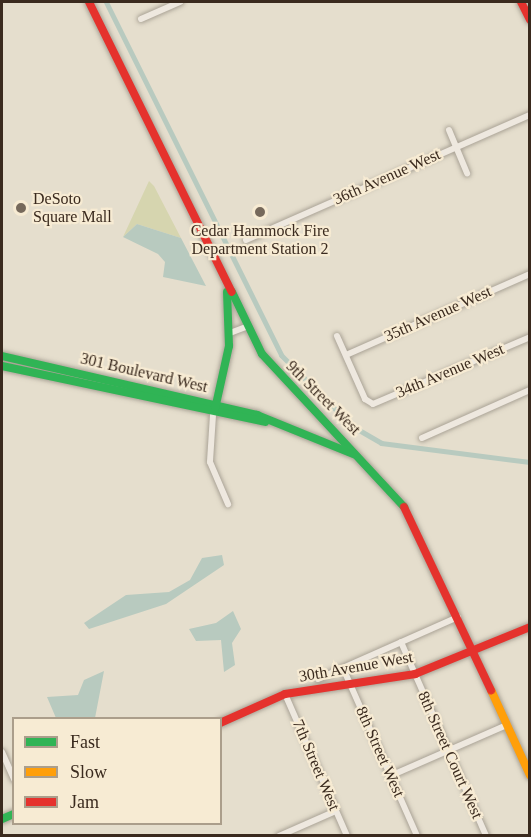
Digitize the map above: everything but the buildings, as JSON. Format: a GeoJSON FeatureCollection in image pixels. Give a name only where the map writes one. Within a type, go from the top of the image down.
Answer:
{"type":"FeatureCollection","features":[{"type":"Feature","properties":{"kind":"main road","name":"9th Street West"},"geometry":{"type":"LineString","coordinates":[[89,2],[221,275],[280,379],[372,469],[411,515],[530,775]]}},
{"type":"Feature","properties":{"kind":"main road"},"geometry":{"type":"LineString","coordinates":[[521,2],[530,20]]}},
{"type":"Feature","properties":{"kind":"main road"},"geometry":{"type":"LineString","coordinates":[[213,415],[217,405],[230,333],[221,275]]}},
{"type":"Feature","properties":{"kind":"main road","name":"301 Boulevard West"},"geometry":{"type":"LineString","coordinates":[[2,356],[217,405],[331,441],[372,469]]}},
{"type":"Feature","properties":{"kind":"main road","name":"301 Boulevard West"},"geometry":{"type":"LineString","coordinates":[[2,366],[213,415],[279,424]]}},
{"type":"Feature","properties":{"kind":"main road","name":"30th Avenue West"},"geometry":{"type":"LineString","coordinates":[[222,722],[285,694],[351,686],[415,674],[474,652],[530,627]]}},
{"type":"Feature","properties":{"kind":"street"},"geometry":{"type":"LineString","coordinates":[[141,19],[170,4],[180,2]]}},
{"type":"Feature","properties":{"kind":"street","name":"36th Avenue West"},"geometry":{"type":"LineString","coordinates":[[246,240],[530,115]]}},
{"type":"Feature","properties":{"kind":"street"},"geometry":{"type":"LineString","coordinates":[[448,130],[458,146],[467,173]]}},
{"type":"Feature","properties":{"kind":"street","name":"35th Avenue West"},"geometry":{"type":"LineString","coordinates":[[346,355],[530,274]]}},
{"type":"Feature","properties":{"kind":"street"},"geometry":{"type":"LineString","coordinates":[[230,333],[248,326]]}},
{"type":"Feature","properties":{"kind":"street"},"geometry":{"type":"LineString","coordinates":[[337,336],[346,355]]}},
{"type":"Feature","properties":{"kind":"street","name":"34th Avenue West"},"geometry":{"type":"LineString","coordinates":[[346,355],[370,403],[530,337]]}},
{"type":"Feature","properties":{"kind":"street"},"geometry":{"type":"LineString","coordinates":[[102,389],[104,380]]}},
{"type":"Feature","properties":{"kind":"street"},"geometry":{"type":"LineString","coordinates":[[422,438],[530,390]]}},
{"type":"Feature","properties":{"kind":"street"},"geometry":{"type":"LineString","coordinates":[[213,415],[210,462],[228,504]]}},
{"type":"Feature","properties":{"kind":"street","name":"30th Avenue West"},"geometry":{"type":"LineString","coordinates":[[318,679],[458,617]]}},
{"type":"Feature","properties":{"kind":"street","name":"8th Street Court West"},"geometry":{"type":"LineString","coordinates":[[401,642],[486,836]]}},
{"type":"Feature","properties":{"kind":"street","name":"8th Street West"},"geometry":{"type":"LineString","coordinates":[[343,668],[417,836]]}},
{"type":"Feature","properties":{"kind":"street","name":"7th Street West"},"geometry":{"type":"LineString","coordinates":[[285,694],[347,836]]}},
{"type":"Feature","properties":{"kind":"street"},"geometry":{"type":"LineString","coordinates":[[390,776],[507,725]]}},
{"type":"Feature","properties":{"kind":"street"},"geometry":{"type":"LineString","coordinates":[[2,752],[12,774]]}},
{"type":"Feature","properties":{"kind":"street"},"geometry":{"type":"LineString","coordinates":[[279,836],[336,811]]}},
{"type":"Feature","properties":{"kind":"green space"},"geometry":{"type":"Polygon","coordinates":[[[149,181],[154,186],[181,238],[137,224],[123,237],[149,181]]]}},
{"type":"Feature","properties":{"kind":"shaded area"},"geometry":{"type":"Polygon","coordinates":[[[137,224],[181,238],[206,286],[163,277],[165,262],[158,254],[123,237],[137,224]]]}},
{"type":"Feature","properties":{"kind":"shaded area"},"geometry":{"type":"Polygon","coordinates":[[[222,555],[224,565],[166,604],[89,629],[84,623],[126,595],[169,592],[190,580],[202,558],[222,555]]]}},
{"type":"Feature","properties":{"kind":"shaded area"},"geometry":{"type":"Polygon","coordinates":[[[233,611],[241,629],[232,643],[235,665],[224,672],[221,640],[196,641],[189,629],[216,623],[233,611]]]}},
{"type":"Feature","properties":{"kind":"shaded area"},"geometry":{"type":"Polygon","coordinates":[[[104,671],[95,717],[56,717],[47,697],[78,695],[84,680],[104,671]]]}},
{"type":"Feature","properties":{"kind":"waterway"},"geometry":{"type":"LineString","coordinates":[[106,2],[281,355],[352,426],[381,443],[530,462]]}},
{"type":"Feature","properties":{"kind":"traffic: fast"},"geometry":{"type":"LineString","coordinates":[[215,409],[229,346],[227,292]]}},
{"type":"Feature","properties":{"kind":"traffic: fast"},"geometry":{"type":"LineString","coordinates":[[232,292],[262,354],[404,507]]}},
{"type":"Feature","properties":{"kind":"traffic: fast"},"geometry":{"type":"LineString","coordinates":[[2,356],[257,415],[353,454]]}},
{"type":"Feature","properties":{"kind":"traffic: fast"},"geometry":{"type":"LineString","coordinates":[[2,366],[265,422]]}},
{"type":"Feature","properties":{"kind":"traffic: fast"},"geometry":{"type":"LineString","coordinates":[[2,819],[12,815]]}},
{"type":"Feature","properties":{"kind":"traffic: slow"},"geometry":{"type":"LineString","coordinates":[[491,690],[530,775]]}},
{"type":"Feature","properties":{"kind":"traffic: jam"},"geometry":{"type":"LineString","coordinates":[[89,2],[232,292]]}},
{"type":"Feature","properties":{"kind":"traffic: jam"},"geometry":{"type":"LineString","coordinates":[[521,2],[530,20]]}},
{"type":"Feature","properties":{"kind":"traffic: jam"},"geometry":{"type":"LineString","coordinates":[[404,507],[491,690]]}},
{"type":"Feature","properties":{"kind":"traffic: jam"},"geometry":{"type":"LineString","coordinates":[[222,722],[285,694],[415,674],[530,627]]}},
{"type":"Feature","properties":{"kind":"place","name":"DeSoto Square Mall"},"geometry":{"type":"Point","coordinates":[21,208]}},
{"type":"Feature","properties":{"kind":"place","name":"Cedar Hammock Fire Department Station 2"},"geometry":{"type":"Point","coordinates":[260,212]}}]}
